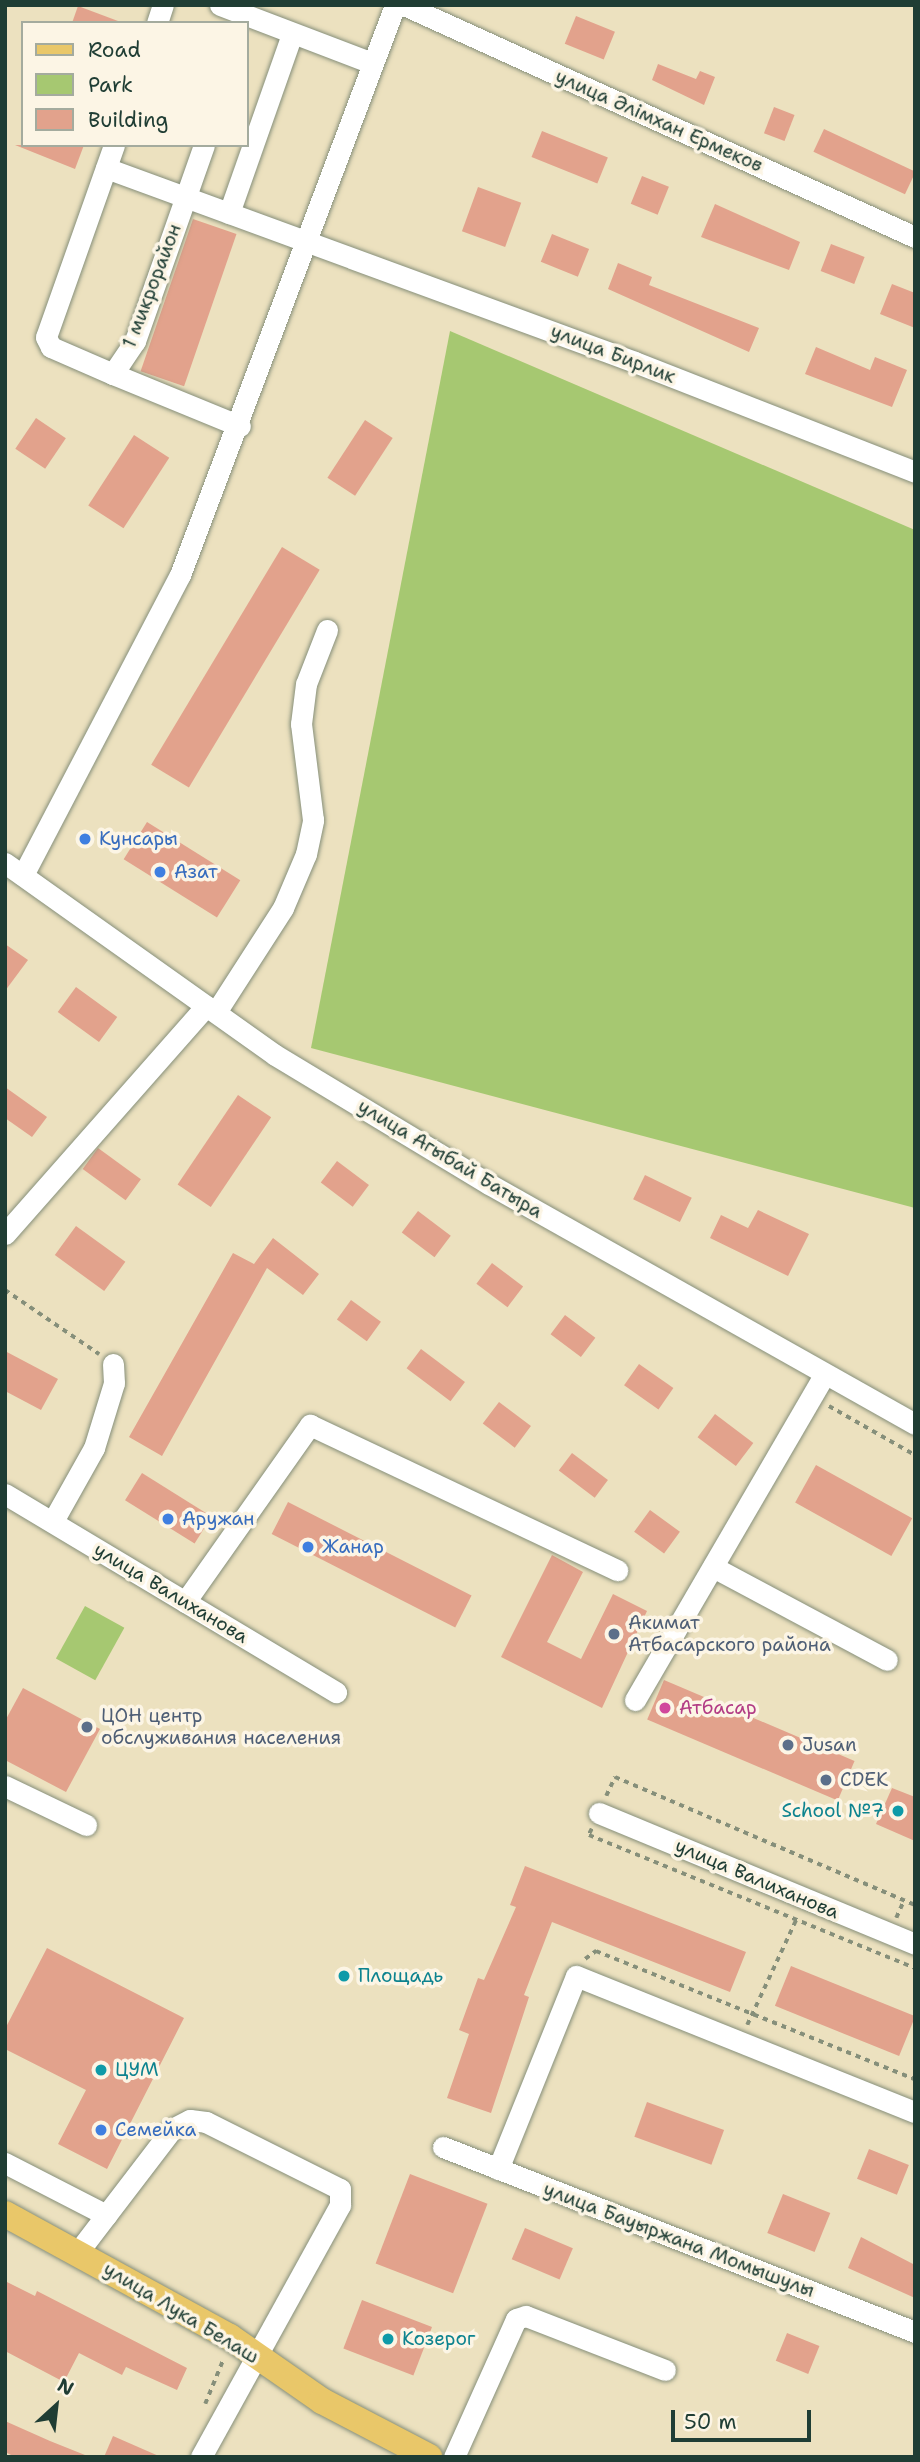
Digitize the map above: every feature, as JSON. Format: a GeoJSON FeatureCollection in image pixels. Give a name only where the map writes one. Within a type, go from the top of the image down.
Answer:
{"type":"FeatureCollection","features":[{"type":"Feature","properties":{"kind":"main road","name":"улица Лука Белаш"},"geometry":{"type":"LineString","coordinates":[[5,2214],[230,2337],[255,2357],[322,2401],[429,2457]]}},
{"type":"Feature","properties":{"kind":"street"},"geometry":{"type":"LineString","coordinates":[[220,5],[372,63]]}},
{"type":"Feature","properties":{"kind":"street"},"geometry":{"type":"LineString","coordinates":[[14,869],[180,575],[240,426],[395,5]]}},
{"type":"Feature","properties":{"kind":"street","name":"улица Әлімхан Ермеков"},"geometry":{"type":"LineString","coordinates":[[404,5],[915,237]]}},
{"type":"Feature","properties":{"kind":"street"},"geometry":{"type":"LineString","coordinates":[[229,214],[292,34]]}},
{"type":"Feature","properties":{"kind":"street"},"geometry":{"type":"LineString","coordinates":[[113,147],[46,337],[51,347],[240,426]]}},
{"type":"Feature","properties":{"kind":"street","name":"1 микрорайон"},"geometry":{"type":"LineString","coordinates":[[113,374],[135,341],[203,147]]}},
{"type":"Feature","properties":{"kind":"street","name":"улица Бирлик"},"geometry":{"type":"LineString","coordinates":[[106,168],[635,362],[915,472]]}},
{"type":"Feature","properties":{"kind":"street"},"geometry":{"type":"LineString","coordinates":[[5,1234],[211,1009],[283,908],[306,854],[313,820],[301,724],[306,684],[327,630]]}},
{"type":"Feature","properties":{"kind":"street","name":"улица Агыбай Батыра"},"geometry":{"type":"LineString","coordinates":[[14,869],[275,1055],[477,1177],[915,1424]]}},
{"type":"Feature","properties":{"kind":"street"},"geometry":{"type":"LineString","coordinates":[[53,1521],[94,1448],[114,1383],[113,1364]]}},
{"type":"Feature","properties":{"kind":"street"},"geometry":{"type":"LineString","coordinates":[[635,1700],[825,1374]]}},
{"type":"Feature","properties":{"kind":"street"},"geometry":{"type":"LineString","coordinates":[[185,1602],[310,1425],[617,1570]]}},
{"type":"Feature","properties":{"kind":"street","name":"улица Валиханова"},"geometry":{"type":"LineString","coordinates":[[5,1494],[336,1692]]}},
{"type":"Feature","properties":{"kind":"street"},"geometry":{"type":"LineString","coordinates":[[713,1567],[887,1660]]}},
{"type":"Feature","properties":{"kind":"street"},"geometry":{"type":"LineString","coordinates":[[5,1786],[86,1825]]}},
{"type":"Feature","properties":{"kind":"street","name":"улица Валиханова"},"geometry":{"type":"LineString","coordinates":[[599,1813],[915,1944]]}},
{"type":"Feature","properties":{"kind":"street"},"geometry":{"type":"LineString","coordinates":[[498,2169],[576,1976],[915,2112]]}},
{"type":"Feature","properties":{"kind":"street"},"geometry":{"type":"LineString","coordinates":[[78,2252],[172,2129],[190,2120],[205,2122],[340,2189],[340,2205],[201,2457]]}},
{"type":"Feature","properties":{"kind":"street","name":"улица Бауыржана Момышулы"},"geometry":{"type":"LineString","coordinates":[[443,2147],[915,2332]]}},
{"type":"Feature","properties":{"kind":"street"},"geometry":{"type":"LineString","coordinates":[[5,2163],[106,2215]]}},
{"type":"Feature","properties":{"kind":"street"},"geometry":{"type":"LineString","coordinates":[[454,2457],[516,2319],[526,2316],[665,2370]]}},
{"type":"Feature","properties":{"kind":"path"},"geometry":{"type":"LineString","coordinates":[[5,1290],[113,1364]]}},
{"type":"Feature","properties":{"kind":"path"},"geometry":{"type":"LineString","coordinates":[[811,1397],[915,1455]]}},
{"type":"Feature","properties":{"kind":"path"},"geometry":{"type":"LineString","coordinates":[[915,1905],[615,1777],[589,1835],[915,1968]]}},
{"type":"Feature","properties":{"kind":"path"},"geometry":{"type":"LineString","coordinates":[[741,2040],[796,1920]]}},
{"type":"Feature","properties":{"kind":"path"},"geometry":{"type":"LineString","coordinates":[[576,1976],[587,1953],[596,1951],[915,2079]]}},
{"type":"Feature","properties":{"kind":"path"},"geometry":{"type":"LineString","coordinates":[[204,2407],[230,2337]]}},
{"type":"Feature","properties":{"kind":"green space"},"geometry":{"type":"Polygon","coordinates":[[[450,331],[915,530],[915,1208],[311,1048],[450,331]]]}},
{"type":"Feature","properties":{"kind":"green space"},"geometry":{"type":"Polygon","coordinates":[[[85,1606],[124,1628],[95,1680],[56,1658],[85,1606]]]}},
{"type":"Feature","properties":{"kind":"building"},"geometry":{"type":"Polygon","coordinates":[[[78,6],[118,21],[73,21],[78,6]]]}},
{"type":"Feature","properties":{"kind":"building"},"geometry":{"type":"Polygon","coordinates":[[[576,16],[615,32],[604,60],[565,44],[576,16]]]}},
{"type":"Feature","properties":{"kind":"building"},"geometry":{"type":"Polygon","coordinates":[[[658,64],[696,79],[700,71],[715,77],[704,105],[652,80],[658,64]]]}},
{"type":"Feature","properties":{"kind":"building"},"geometry":{"type":"Polygon","coordinates":[[[774,107],[795,115],[785,141],[764,133],[774,107]]]}},
{"type":"Feature","properties":{"kind":"building"},"geometry":{"type":"Polygon","coordinates":[[[824,129],[915,171],[905,194],[813,152],[824,129]]]}},
{"type":"Feature","properties":{"kind":"building"},"geometry":{"type":"Polygon","coordinates":[[[542,131],[608,158],[597,184],[532,157],[542,131]]]}},
{"type":"Feature","properties":{"kind":"building"},"geometry":{"type":"Polygon","coordinates":[[[15,145],[83,147],[75,169],[15,145]]]}},
{"type":"Feature","properties":{"kind":"building"},"geometry":{"type":"Polygon","coordinates":[[[642,176],[669,187],[658,215],[631,204],[642,176]]]}},
{"type":"Feature","properties":{"kind":"building"},"geometry":{"type":"Polygon","coordinates":[[[478,187],[521,203],[505,247],[462,231],[478,187]]]}},
{"type":"Feature","properties":{"kind":"building"},"geometry":{"type":"Polygon","coordinates":[[[715,204],[800,242],[789,270],[701,237],[715,204]]]}},
{"type":"Feature","properties":{"kind":"building"},"geometry":{"type":"Polygon","coordinates":[[[193,219],[236,234],[184,386],[141,371],[193,219]]]}},
{"type":"Feature","properties":{"kind":"building"},"geometry":{"type":"Polygon","coordinates":[[[552,234],[589,249],[578,277],[541,262],[552,234]]]}},
{"type":"Feature","properties":{"kind":"building"},"geometry":{"type":"Polygon","coordinates":[[[831,244],[865,257],[854,284],[821,271],[831,244]]]}},
{"type":"Feature","properties":{"kind":"building"},"geometry":{"type":"Polygon","coordinates":[[[618,263],[652,277],[649,285],[759,328],[749,352],[608,289],[618,263]]]}},
{"type":"Feature","properties":{"kind":"building"},"geometry":{"type":"Polygon","coordinates":[[[892,284],[915,293],[915,328],[880,314],[892,284]]]}},
{"type":"Feature","properties":{"kind":"building"},"geometry":{"type":"Polygon","coordinates":[[[816,347],[870,370],[875,357],[907,370],[892,407],[805,374],[816,347]]]}},
{"type":"Feature","properties":{"kind":"building"},"geometry":{"type":"Polygon","coordinates":[[[36,418],[66,438],[45,469],[15,449],[36,418]]]}},
{"type":"Feature","properties":{"kind":"building"},"geometry":{"type":"Polygon","coordinates":[[[365,420],[393,438],[355,496],[327,478],[365,420]]]}},
{"type":"Feature","properties":{"kind":"building"},"geometry":{"type":"Polygon","coordinates":[[[134,435],[169,458],[123,528],[88,505],[134,435]]]}},
{"type":"Feature","properties":{"kind":"building"},"geometry":{"type":"Polygon","coordinates":[[[282,547],[320,570],[189,787],[151,765],[282,547]]]}},
{"type":"Feature","properties":{"kind":"building"},"geometry":{"type":"Polygon","coordinates":[[[147,822],[240,880],[217,918],[124,859],[147,822]]]}},
{"type":"Feature","properties":{"kind":"building"},"geometry":{"type":"Polygon","coordinates":[[[5,944],[28,960],[5,991],[5,944]]]}},
{"type":"Feature","properties":{"kind":"building"},"geometry":{"type":"Polygon","coordinates":[[[76,987],[117,1017],[99,1042],[58,1012],[76,987]]]}},
{"type":"Feature","properties":{"kind":"building"},"geometry":{"type":"Polygon","coordinates":[[[5,1087],[47,1117],[32,1137],[5,1118],[5,1087]]]}},
{"type":"Feature","properties":{"kind":"building"},"geometry":{"type":"Polygon","coordinates":[[[238,1095],[271,1117],[211,1207],[178,1185],[238,1095]]]}},
{"type":"Feature","properties":{"kind":"building"},"geometry":{"type":"Polygon","coordinates":[[[98,1148],[141,1179],[126,1200],[83,1169],[98,1148]]]}},
{"type":"Feature","properties":{"kind":"building"},"geometry":{"type":"Polygon","coordinates":[[[337,1161],[369,1185],[353,1207],[321,1183],[337,1161]]]}},
{"type":"Feature","properties":{"kind":"building"},"geometry":{"type":"Polygon","coordinates":[[[645,1175],[692,1198],[680,1222],[633,1199],[645,1175]]]}},
{"type":"Feature","properties":{"kind":"building"},"geometry":{"type":"Polygon","coordinates":[[[758,1210],[809,1234],[788,1276],[710,1238],[721,1215],[748,1228],[758,1210]]]}},
{"type":"Feature","properties":{"kind":"building"},"geometry":{"type":"Polygon","coordinates":[[[418,1211],[451,1236],[434,1257],[402,1233],[418,1211]]]}},
{"type":"Feature","properties":{"kind":"building"},"geometry":{"type":"Polygon","coordinates":[[[76,1226],[125,1262],[104,1291],[55,1255],[76,1226]]]}},
{"type":"Feature","properties":{"kind":"building"},"geometry":{"type":"Polygon","coordinates":[[[273,1238],[319,1274],[303,1295],[267,1268],[162,1456],[129,1437],[233,1253],[254,1264],[273,1238]]]}},
{"type":"Feature","properties":{"kind":"building"},"geometry":{"type":"Polygon","coordinates":[[[492,1263],[523,1286],[507,1307],[476,1284],[492,1263]]]}},
{"type":"Feature","properties":{"kind":"building"},"geometry":{"type":"Polygon","coordinates":[[[351,1300],[381,1322],[367,1341],[337,1319],[351,1300]]]}},
{"type":"Feature","properties":{"kind":"building"},"geometry":{"type":"Polygon","coordinates":[[[565,1315],[595,1338],[581,1357],[551,1334],[565,1315]]]}},
{"type":"Feature","properties":{"kind":"building"},"geometry":{"type":"Polygon","coordinates":[[[421,1349],[465,1382],[450,1401],[407,1368],[421,1349]]]}},
{"type":"Feature","properties":{"kind":"building"},"geometry":{"type":"Polygon","coordinates":[[[5,1351],[58,1379],[41,1410],[5,1391],[5,1351]]]}},
{"type":"Feature","properties":{"kind":"building"},"geometry":{"type":"Polygon","coordinates":[[[639,1364],[673,1388],[658,1409],[624,1385],[639,1364]]]}},
{"type":"Feature","properties":{"kind":"building"},"geometry":{"type":"Polygon","coordinates":[[[499,1402],[531,1426],[515,1448],[483,1424],[499,1402]]]}},
{"type":"Feature","properties":{"kind":"building"},"geometry":{"type":"Polygon","coordinates":[[[715,1414],[753,1443],[736,1466],[698,1437],[715,1414]]]}},
{"type":"Feature","properties":{"kind":"building"},"geometry":{"type":"Polygon","coordinates":[[[572,1453],[608,1480],[595,1498],[559,1471],[572,1453]]]}},
{"type":"Feature","properties":{"kind":"building"},"geometry":{"type":"Polygon","coordinates":[[[816,1465],[912,1518],[891,1556],[795,1503],[816,1465]]]}},
{"type":"Feature","properties":{"kind":"building"},"geometry":{"type":"Polygon","coordinates":[[[142,1473],[212,1516],[195,1544],[125,1500],[142,1473]]]}},
{"type":"Feature","properties":{"kind":"building"},"geometry":{"type":"Polygon","coordinates":[[[288,1502],[472,1596],[455,1628],[272,1534],[288,1502]]]}},
{"type":"Feature","properties":{"kind":"building"},"geometry":{"type":"Polygon","coordinates":[[[650,1510],[680,1532],[664,1554],[634,1532],[650,1510]]]}},
{"type":"Feature","properties":{"kind":"building","name":"Акимат Атбасарского района"},"geometry":{"type":"Polygon","coordinates":[[[552,1555],[583,1572],[547,1642],[581,1659],[613,1594],[647,1611],[602,1708],[501,1657],[552,1555]]]}},
{"type":"Feature","properties":{"kind":"building"},"geometry":{"type":"Polygon","coordinates":[[[664,1680],[855,1761],[838,1800],[647,1720],[664,1680]]]}},
{"type":"Feature","properties":{"kind":"building"},"geometry":{"type":"Polygon","coordinates":[[[23,1688],[100,1729],[66,1792],[5,1760],[5,1721],[23,1688]]]}},
{"type":"Feature","properties":{"kind":"building","name":"School №7"},"geometry":{"type":"Polygon","coordinates":[[[892,1788],[915,1797],[915,1841],[876,1824],[892,1788]]]}},
{"type":"Feature","properties":{"kind":"building"},"geometry":{"type":"Polygon","coordinates":[[[525,1866],[746,1952],[730,1992],[552,1922],[524,1995],[529,1997],[491,2113],[447,2098],[469,2034],[459,2030],[478,1978],[484,1980],[516,1907],[510,1905],[525,1866]]]}},
{"type":"Feature","properties":{"kind":"building","name":"ЦУМ"},"geometry":{"type":"Polygon","coordinates":[[[47,1948],[184,2018],[107,2169],[58,2144],[86,2090],[5,2049],[5,2029],[47,1948]]]}},
{"type":"Feature","properties":{"kind":"building"},"geometry":{"type":"Polygon","coordinates":[[[791,1966],[915,2016],[899,2056],[775,2006],[791,1966]]]}},
{"type":"Feature","properties":{"kind":"building"},"geometry":{"type":"Polygon","coordinates":[[[647,2102],[724,2130],[711,2165],[634,2137],[647,2102]]]}},
{"type":"Feature","properties":{"kind":"building"},"geometry":{"type":"Polygon","coordinates":[[[869,2149],[909,2165],[897,2195],[857,2179],[869,2149]]]}},
{"type":"Feature","properties":{"kind":"building"},"geometry":{"type":"Polygon","coordinates":[[[410,2174],[487,2204],[453,2293],[376,2264],[410,2174]]]}},
{"type":"Feature","properties":{"kind":"building"},"geometry":{"type":"Polygon","coordinates":[[[783,2194],[830,2213],[815,2252],[767,2233],[783,2194]]]}},
{"type":"Feature","properties":{"kind":"building"},"geometry":{"type":"Polygon","coordinates":[[[525,2228],[573,2248],[560,2280],[512,2259],[525,2228]]]}},
{"type":"Feature","properties":{"kind":"building"},"geometry":{"type":"Polygon","coordinates":[[[861,2237],[915,2265],[915,2298],[848,2268],[861,2237]]]}},
{"type":"Feature","properties":{"kind":"building"},"geometry":{"type":"Polygon","coordinates":[[[5,2281],[35,2296],[37,2291],[187,2368],[177,2390],[126,2367],[122,2375],[79,2353],[64,2382],[5,2351],[5,2281]]]}},
{"type":"Feature","properties":{"kind":"building","name":"Козерог"},"geometry":{"type":"Polygon","coordinates":[[[362,2300],[432,2327],[413,2375],[343,2349],[362,2300]]]}},
{"type":"Feature","properties":{"kind":"building"},"geometry":{"type":"Polygon","coordinates":[[[787,2333],[819,2346],[808,2374],[776,2361],[787,2333]]]}},
{"type":"Feature","properties":{"kind":"building"},"geometry":{"type":"Polygon","coordinates":[[[5,2421],[90,2457],[15,2457],[5,2452],[5,2421]]]}},
{"type":"Feature","properties":{"kind":"building"},"geometry":{"type":"Polygon","coordinates":[[[113,2436],[161,2457],[104,2457],[113,2436]]]}},
{"type":"Feature","properties":{"kind":"place","name":"Кунсары"},"geometry":{"type":"Point","coordinates":[85,839]}},
{"type":"Feature","properties":{"kind":"place","name":"Азат"},"geometry":{"type":"Point","coordinates":[160,872]}},
{"type":"Feature","properties":{"kind":"place","name":"Аружан"},"geometry":{"type":"Point","coordinates":[168,1519]}},
{"type":"Feature","properties":{"kind":"place","name":"Жанар"},"geometry":{"type":"Point","coordinates":[308,1547]}},
{"type":"Feature","properties":{"kind":"place","name":"Акимат Атбасарского района"},"geometry":{"type":"Point","coordinates":[614,1634]}},
{"type":"Feature","properties":{"kind":"place","name":"Атбасар"},"geometry":{"type":"Point","coordinates":[665,1708]}},
{"type":"Feature","properties":{"kind":"place","name":"ЦОН центр обслуживания населения"},"geometry":{"type":"Point","coordinates":[87,1727]}},
{"type":"Feature","properties":{"kind":"place","name":"Jusan"},"geometry":{"type":"Point","coordinates":[788,1745]}},
{"type":"Feature","properties":{"kind":"place","name":"CDEK"},"geometry":{"type":"Point","coordinates":[826,1780]}},
{"type":"Feature","properties":{"kind":"place","name":"School №7"},"geometry":{"type":"Point","coordinates":[898,1811]}},
{"type":"Feature","properties":{"kind":"place","name":"Площадь"},"geometry":{"type":"Point","coordinates":[344,1976]}},
{"type":"Feature","properties":{"kind":"place","name":"ЦУМ"},"geometry":{"type":"Point","coordinates":[101,2070]}},
{"type":"Feature","properties":{"kind":"place","name":"Семейка"},"geometry":{"type":"Point","coordinates":[101,2130]}},
{"type":"Feature","properties":{"kind":"place","name":"Козерог"},"geometry":{"type":"Point","coordinates":[388,2339]}}]}
